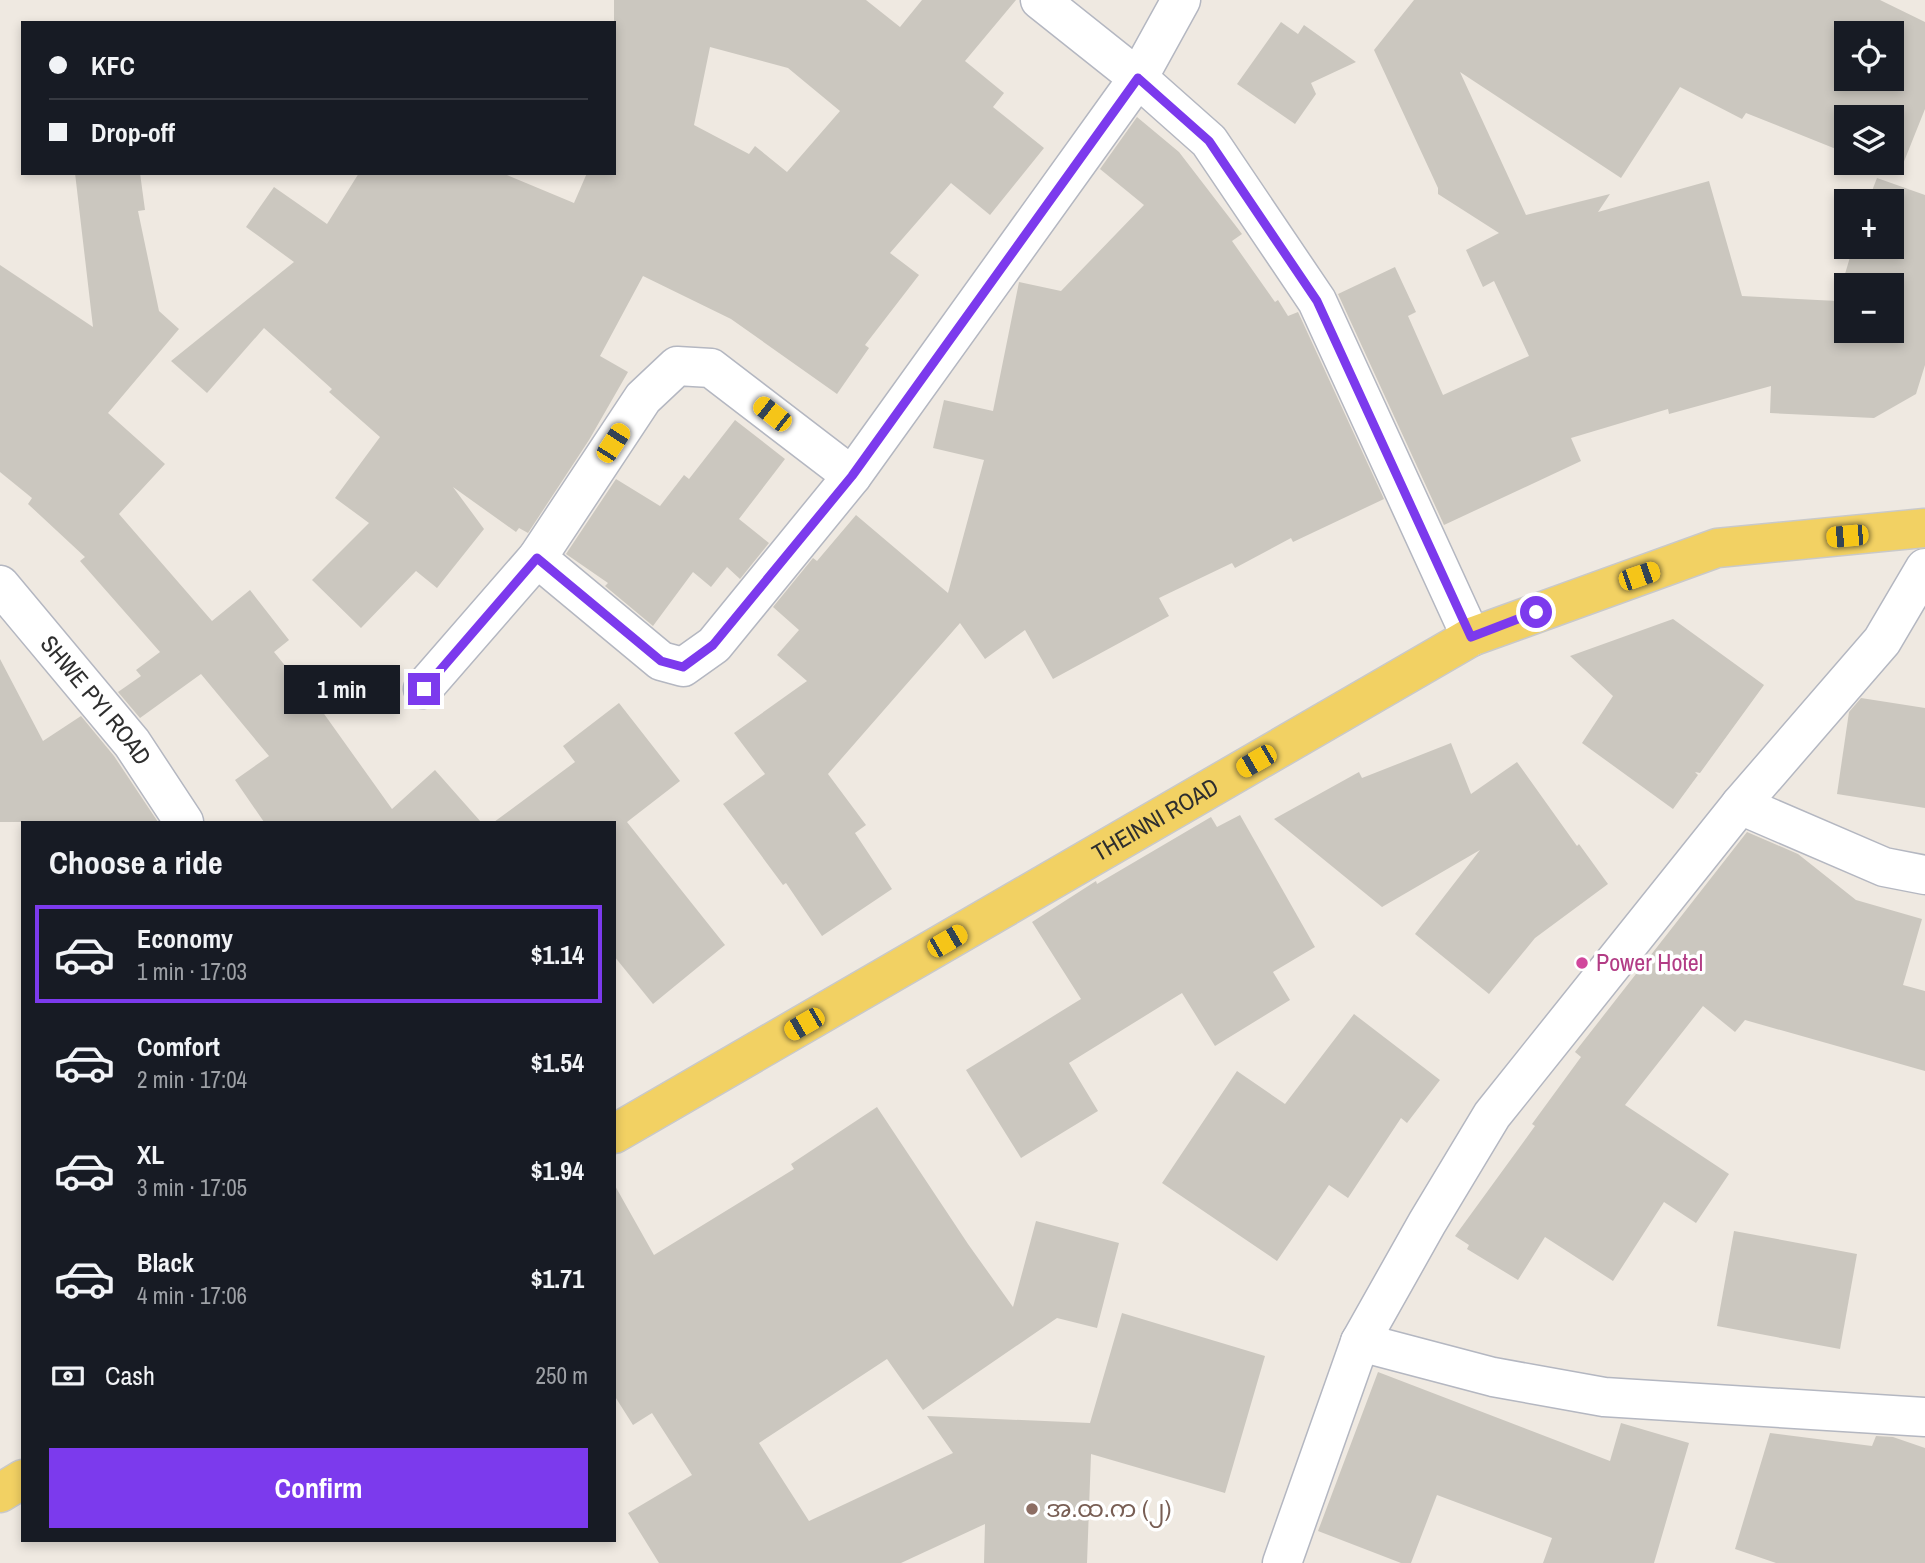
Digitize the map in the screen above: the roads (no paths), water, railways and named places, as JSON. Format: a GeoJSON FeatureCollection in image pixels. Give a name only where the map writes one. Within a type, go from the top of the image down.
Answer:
{"type":"FeatureCollection","features":[{"type":"Feature","properties":{"kind":"main road","name":"THEINNI ROAD"},"geometry":{"type":"LineString","coordinates":[[616,1133],[1471,637],[1717,548],[1925,528]]}},
{"type":"Feature","properties":{"kind":"main road"},"geometry":{"type":"LineString","coordinates":[[0,1493],[21,1480]]}},
{"type":"Feature","properties":{"kind":"street"},"geometry":{"type":"LineString","coordinates":[[1040,0],[1138,78],[1209,141],[1317,301],[1471,637]]}},
{"type":"Feature","properties":{"kind":"street"},"geometry":{"type":"LineString","coordinates":[[537,558],[661,661],[683,667],[713,645],[852,476],[1138,78],[1181,0]]}},
{"type":"Feature","properties":{"kind":"street"},"geometry":{"type":"LineString","coordinates":[[424,689],[537,558],[643,398],[677,366],[711,368],[852,476]]}},
{"type":"Feature","properties":{"kind":"street"},"geometry":{"type":"LineString","coordinates":[[1282,1563],[1360,1342],[1492,1115],[1740,805],[1882,641],[1925,568]]}},
{"type":"Feature","properties":{"kind":"street","name":"SHWE PYI ROAD"},"geometry":{"type":"LineString","coordinates":[[0,584],[132,743],[183,821]]}},
{"type":"Feature","properties":{"kind":"street"},"geometry":{"type":"LineString","coordinates":[[1740,805],[1884,867],[1925,875]]}},
{"type":"Feature","properties":{"kind":"street"},"geometry":{"type":"LineString","coordinates":[[1360,1342],[1493,1377],[1604,1397],[1925,1417]]}},
{"type":"Feature","properties":{"kind":"place","name":"Power Hotel"},"geometry":{"type":"Point","coordinates":[1582,963]}},
{"type":"Feature","properties":{"kind":"place","name":"အ.ထ.က (၂)"},"geometry":{"type":"Point","coordinates":[1032,1509]}}]}
